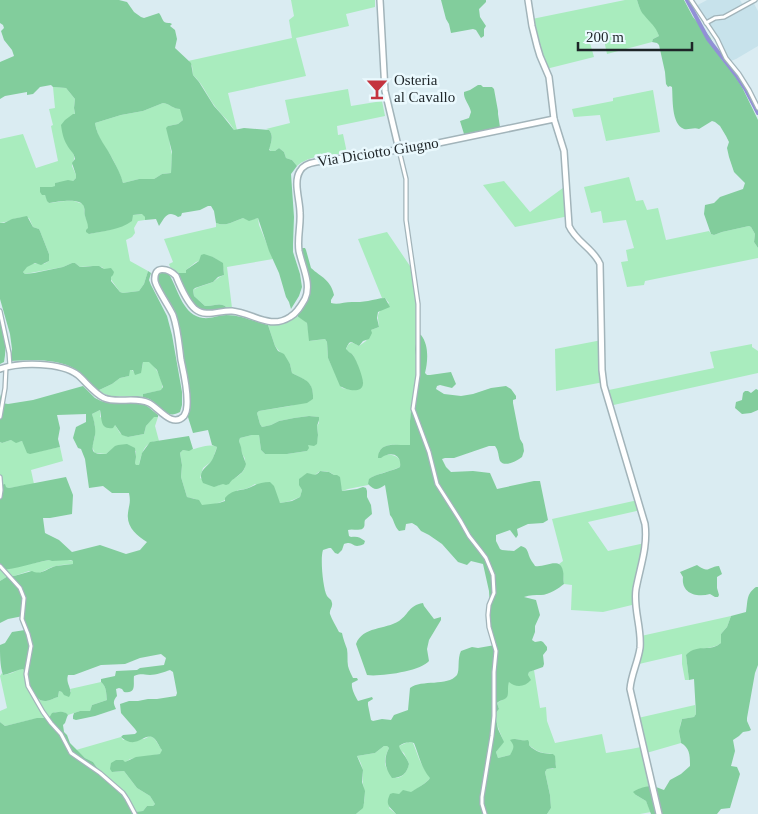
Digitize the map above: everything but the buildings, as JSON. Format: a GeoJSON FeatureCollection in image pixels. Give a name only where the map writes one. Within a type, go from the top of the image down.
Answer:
{"type":"FeatureCollection","features":[{"type":"Feature","properties":{"kind":"main road"},"geometry":{"type":"LineString","coordinates":[[380,0],[385,92],[399,150]]}},
{"type":"Feature","properties":{"kind":"main road"},"geometry":{"type":"LineString","coordinates":[[528,0],[537,46],[549,77],[554,119],[564,151],[569,226],[576,236],[598,258],[600,264],[604,386],[646,532],[636,598],[640,648],[630,689],[659,814]]}},
{"type":"Feature","properties":{"kind":"main road","name":"Via Diciotto Giugno"},"geometry":{"type":"LineString","coordinates":[[0,369],[8,366],[28,365],[62,367],[76,374],[104,398],[145,402],[157,408],[170,419],[181,418],[188,406],[186,388],[177,329],[169,307],[155,280],[159,270],[164,269],[176,276],[191,305],[199,312],[210,314],[234,311],[273,323],[287,319],[300,307],[307,291],[298,241],[300,214],[297,184],[300,170],[304,166],[310,163],[424,146],[554,119]]}},
{"type":"Feature","properties":{"kind":"street"},"geometry":{"type":"LineString","coordinates":[[690,0],[717,39],[726,58],[739,74],[758,108]]}},
{"type":"Feature","properties":{"kind":"street"},"geometry":{"type":"LineString","coordinates":[[706,23],[715,18],[724,17],[755,0]]}},
{"type":"Feature","properties":{"kind":"street"},"geometry":{"type":"LineString","coordinates":[[399,150],[406,180],[406,220],[418,304],[418,375],[413,409],[429,452],[437,484],[469,536],[483,554],[493,575],[494,594],[488,615],[489,628],[496,651],[494,672],[495,704],[482,797],[485,814]]}},
{"type":"Feature","properties":{"kind":"street"},"geometry":{"type":"LineString","coordinates":[[0,311],[9,353],[0,417]]}},
{"type":"Feature","properties":{"kind":"street"},"geometry":{"type":"LineString","coordinates":[[0,477],[0,498]]}},
{"type":"Feature","properties":{"kind":"street"},"geometry":{"type":"LineString","coordinates":[[0,566],[20,588],[24,598],[22,619],[31,646],[26,674],[28,686],[43,712],[61,734],[71,753],[100,772],[123,793],[135,814]]}},
{"type":"Feature","properties":{"kind":"shaded area"},"geometry":{"type":"Polygon","coordinates":[[[707,0],[740,0],[744,7],[753,2],[758,11],[758,46],[731,61],[694,7],[707,0]]]}},
{"type":"Feature","properties":{"kind":"green space"},"geometry":{"type":"Polygon","coordinates":[[[0,0],[119,0],[127,2],[134,12],[141,17],[144,18],[159,13],[165,23],[172,24],[170,26],[175,30],[177,39],[175,48],[191,63],[193,75],[214,106],[234,130],[244,128],[269,130],[272,137],[269,150],[275,151],[279,148],[284,152],[286,158],[292,160],[297,166],[291,174],[294,217],[293,252],[302,287],[291,309],[258,218],[249,221],[243,218],[230,223],[220,224],[216,223],[214,211],[211,206],[208,206],[200,210],[182,213],[178,217],[168,214],[159,226],[156,219],[145,220],[142,214],[133,215],[132,221],[122,226],[89,234],[86,232],[88,226],[82,204],[74,201],[49,203],[45,195],[42,195],[40,192],[40,187],[52,187],[55,186],[55,183],[68,180],[73,181],[76,178],[72,163],[75,159],[62,133],[61,125],[75,114],[75,99],[66,88],[53,87],[51,85],[40,87],[33,94],[27,95],[27,92],[5,96],[0,99],[0,62],[14,56],[4,40],[1,31],[4,28],[0,23],[0,0]],[[165,104],[95,123],[98,133],[116,165],[123,183],[139,179],[154,179],[162,174],[171,173],[172,152],[166,128],[183,120],[180,109],[165,104]]]}},
{"type":"Feature","properties":{"kind":"green space"},"geometry":{"type":"Polygon","coordinates":[[[291,0],[375,0],[375,7],[346,14],[349,26],[296,38],[306,76],[228,93],[237,130],[234,130],[193,75],[192,66],[188,61],[292,38],[289,20],[294,16],[291,0]]]}},
{"type":"Feature","properties":{"kind":"green space"},"geometry":{"type":"Polygon","coordinates":[[[441,0],[486,0],[479,9],[480,17],[486,26],[484,36],[481,38],[476,30],[473,29],[451,33],[441,0]]]}},
{"type":"Feature","properties":{"kind":"green space"},"geometry":{"type":"Polygon","coordinates":[[[625,0],[637,0],[640,9],[656,27],[659,36],[653,39],[652,42],[607,54],[604,40],[590,43],[594,57],[546,69],[532,19],[625,0]]]}},
{"type":"Feature","properties":{"kind":"green space"},"geometry":{"type":"Polygon","coordinates":[[[637,0],[684,0],[693,17],[710,37],[722,60],[742,87],[758,120],[758,248],[754,242],[755,234],[749,226],[714,235],[711,234],[704,214],[705,205],[714,203],[720,197],[743,189],[745,183],[734,172],[727,148],[729,142],[720,126],[712,121],[699,129],[684,129],[677,122],[672,87],[668,87],[666,84],[659,45],[652,42],[653,39],[659,36],[642,12],[637,0]]]}},
{"type":"Feature","properties":{"kind":"green space"},"geometry":{"type":"Polygon","coordinates":[[[478,85],[494,89],[500,127],[464,134],[460,121],[469,118],[471,112],[464,92],[478,85]]]}},
{"type":"Feature","properties":{"kind":"green space"},"geometry":{"type":"Polygon","coordinates":[[[53,87],[66,88],[75,99],[71,150],[74,156],[72,166],[76,178],[73,181],[55,183],[55,186],[45,195],[49,203],[74,201],[83,204],[89,234],[124,225],[133,215],[143,214],[145,220],[138,221],[134,228],[135,233],[126,240],[130,261],[148,271],[144,284],[139,291],[120,292],[102,267],[80,267],[72,263],[63,267],[25,274],[23,272],[24,269],[29,265],[44,264],[49,261],[49,254],[40,231],[33,227],[29,218],[21,217],[0,223],[0,139],[23,134],[36,168],[58,161],[49,109],[55,108],[53,87]]]}},
{"type":"Feature","properties":{"kind":"green space"},"geometry":{"type":"Polygon","coordinates":[[[348,89],[351,106],[382,101],[385,116],[337,126],[338,135],[343,134],[347,153],[314,158],[297,166],[292,160],[286,158],[284,152],[279,148],[275,151],[269,149],[272,140],[269,130],[266,129],[290,123],[285,100],[348,89]]]}},
{"type":"Feature","properties":{"kind":"green space"},"geometry":{"type":"Polygon","coordinates":[[[653,90],[660,132],[606,141],[600,115],[574,117],[572,109],[613,101],[613,98],[653,90]]]}},
{"type":"Feature","properties":{"kind":"green space"},"geometry":{"type":"Polygon","coordinates":[[[163,103],[181,109],[183,120],[178,124],[168,126],[172,155],[171,173],[162,174],[154,179],[139,179],[123,183],[113,159],[100,139],[95,123],[143,111],[163,103]]]}},
{"type":"Feature","properties":{"kind":"green space"},"geometry":{"type":"Polygon","coordinates":[[[629,177],[636,201],[643,200],[647,210],[658,208],[666,240],[709,231],[714,235],[749,226],[755,234],[754,242],[758,248],[758,258],[645,281],[644,285],[627,287],[621,262],[628,261],[626,250],[634,248],[626,220],[603,223],[601,211],[591,213],[584,187],[629,177]]]}},
{"type":"Feature","properties":{"kind":"green space"},"geometry":{"type":"Polygon","coordinates":[[[504,181],[530,212],[567,185],[569,216],[515,227],[483,185],[504,181]]]}},
{"type":"Feature","properties":{"kind":"green space"},"geometry":{"type":"Polygon","coordinates":[[[27,216],[33,227],[40,231],[49,254],[49,261],[41,265],[35,263],[27,267],[23,272],[25,274],[63,267],[72,263],[80,267],[99,266],[104,269],[111,268],[114,272],[111,281],[123,293],[139,291],[144,284],[148,271],[151,273],[149,280],[167,316],[172,335],[182,392],[180,412],[175,414],[167,413],[151,400],[143,397],[143,394],[161,390],[163,387],[157,370],[149,362],[143,362],[141,373],[135,375],[133,370],[130,370],[129,376],[120,378],[97,391],[81,374],[68,365],[43,360],[10,361],[12,349],[10,334],[0,299],[0,223],[27,216]]]}},
{"type":"Feature","properties":{"kind":"green space"},"geometry":{"type":"Polygon","coordinates":[[[243,218],[249,220],[258,218],[273,259],[227,267],[232,308],[222,305],[205,306],[194,296],[193,290],[213,282],[224,275],[222,264],[213,257],[196,262],[186,270],[186,273],[176,273],[170,267],[169,264],[173,262],[164,239],[216,227],[216,223],[227,224],[243,218]]]}},
{"type":"Feature","properties":{"kind":"green space"},"geometry":{"type":"Polygon","coordinates":[[[387,232],[412,269],[418,334],[418,368],[410,421],[410,446],[389,445],[379,452],[383,456],[396,456],[401,462],[400,467],[372,477],[368,485],[342,491],[338,480],[332,473],[320,471],[315,475],[310,474],[299,481],[302,490],[300,497],[280,503],[255,484],[238,490],[226,499],[212,505],[201,505],[197,500],[187,497],[181,477],[180,453],[183,450],[209,446],[217,447],[212,461],[203,468],[200,478],[217,486],[231,480],[243,471],[245,459],[239,441],[240,438],[259,435],[261,450],[265,454],[287,454],[307,451],[308,445],[317,441],[318,417],[294,418],[262,427],[260,424],[257,413],[259,411],[290,406],[313,399],[312,389],[308,382],[292,373],[290,364],[275,346],[268,325],[281,324],[292,317],[302,319],[307,323],[310,341],[325,339],[327,342],[328,358],[342,388],[353,389],[363,384],[353,355],[346,350],[351,343],[359,346],[366,341],[371,330],[379,327],[379,313],[389,303],[385,298],[382,298],[358,239],[387,232]]]}},
{"type":"Feature","properties":{"kind":"green space"},"geometry":{"type":"Polygon","coordinates":[[[300,248],[305,248],[311,268],[331,286],[334,295],[331,303],[364,302],[385,298],[390,307],[378,312],[379,327],[371,330],[372,333],[369,339],[363,341],[359,346],[350,343],[346,349],[354,356],[358,364],[363,381],[360,389],[350,390],[340,386],[328,358],[327,342],[325,339],[309,341],[307,323],[297,316],[292,317],[308,293],[300,248]]]}},
{"type":"Feature","properties":{"kind":"green space"},"geometry":{"type":"Polygon","coordinates":[[[204,254],[223,263],[224,275],[218,277],[213,282],[195,288],[193,290],[194,296],[205,306],[222,305],[227,308],[212,311],[198,309],[186,295],[176,273],[186,273],[186,270],[199,261],[201,255],[204,254]]]}},
{"type":"Feature","properties":{"kind":"green space"},"geometry":{"type":"Polygon","coordinates":[[[164,272],[170,276],[186,308],[196,316],[206,318],[232,315],[268,325],[278,351],[284,354],[290,364],[292,373],[308,382],[312,388],[313,399],[307,403],[259,411],[257,413],[260,424],[262,427],[294,418],[319,417],[317,444],[314,446],[308,445],[307,451],[287,454],[265,454],[261,450],[259,435],[240,438],[239,441],[246,464],[242,472],[226,485],[214,487],[203,483],[201,478],[202,472],[213,458],[217,447],[212,445],[208,430],[193,433],[187,414],[177,325],[157,283],[158,274],[164,272]]]}},
{"type":"Feature","properties":{"kind":"green space"},"geometry":{"type":"Polygon","coordinates":[[[0,318],[4,335],[5,356],[4,362],[0,364],[0,318]]]}},
{"type":"Feature","properties":{"kind":"green space"},"geometry":{"type":"Polygon","coordinates":[[[418,334],[424,339],[427,348],[425,373],[430,375],[451,372],[456,384],[452,388],[440,385],[436,389],[444,394],[461,396],[506,386],[516,396],[513,403],[520,439],[523,444],[524,451],[522,457],[511,463],[502,463],[495,446],[489,446],[454,458],[442,459],[446,467],[451,472],[473,471],[490,473],[497,489],[540,481],[548,520],[543,523],[528,524],[517,529],[518,535],[516,538],[510,530],[496,535],[496,541],[502,550],[514,551],[521,546],[525,548],[535,566],[559,564],[563,571],[564,584],[547,594],[524,597],[536,600],[540,615],[532,640],[535,642],[541,641],[547,647],[543,655],[544,664],[543,667],[529,672],[528,675],[531,680],[526,684],[517,686],[509,682],[507,697],[497,703],[499,709],[495,714],[498,729],[504,742],[496,752],[498,758],[510,755],[513,744],[510,740],[514,739],[528,740],[529,745],[537,751],[555,756],[556,768],[547,769],[545,772],[551,808],[547,814],[396,814],[388,803],[390,794],[399,794],[403,790],[411,792],[430,778],[422,766],[414,743],[410,742],[399,746],[409,764],[407,770],[399,777],[392,778],[386,767],[385,760],[389,748],[387,746],[384,746],[375,753],[357,756],[363,770],[362,782],[365,791],[363,808],[356,814],[0,814],[0,722],[5,726],[37,718],[49,718],[52,713],[61,712],[65,712],[68,715],[63,725],[64,732],[70,743],[85,758],[93,762],[100,772],[121,792],[127,795],[133,805],[134,812],[143,811],[147,806],[153,806],[155,804],[150,796],[137,788],[124,771],[112,772],[110,769],[111,763],[116,760],[123,760],[125,762],[136,757],[160,754],[162,750],[152,737],[131,742],[121,737],[137,732],[121,713],[120,704],[129,701],[176,696],[177,693],[173,672],[170,670],[150,675],[137,675],[134,676],[133,690],[124,692],[122,689],[116,689],[117,696],[114,705],[116,709],[76,720],[73,719],[74,713],[90,711],[92,705],[107,700],[101,679],[115,676],[116,671],[137,670],[164,665],[166,658],[161,654],[140,658],[125,664],[101,665],[74,675],[68,675],[67,678],[71,692],[69,697],[59,691],[58,697],[46,701],[34,695],[23,669],[3,675],[0,645],[5,643],[12,632],[25,630],[23,616],[0,623],[0,581],[8,576],[32,571],[38,573],[56,566],[73,564],[73,561],[49,560],[0,570],[0,494],[2,485],[5,484],[9,488],[66,477],[73,495],[72,514],[43,518],[45,533],[59,540],[72,552],[100,545],[126,554],[140,550],[147,542],[130,527],[128,518],[129,493],[112,493],[103,486],[89,488],[85,459],[73,438],[76,427],[86,422],[86,414],[57,415],[60,428],[58,439],[60,447],[30,454],[27,453],[22,441],[16,443],[11,440],[0,442],[0,394],[2,403],[8,404],[33,400],[83,386],[95,398],[101,401],[143,404],[147,406],[158,417],[154,417],[146,426],[144,434],[128,437],[122,435],[115,425],[113,428],[104,426],[100,410],[92,414],[95,430],[94,452],[106,454],[115,446],[127,444],[135,448],[135,463],[139,465],[142,453],[150,442],[189,436],[193,449],[189,451],[183,450],[180,453],[181,477],[187,497],[199,500],[202,505],[225,501],[225,498],[231,493],[267,482],[274,486],[280,503],[292,501],[300,497],[302,490],[299,485],[299,479],[307,473],[316,475],[320,471],[329,472],[340,477],[342,491],[366,488],[372,514],[365,520],[363,528],[348,530],[349,536],[362,539],[365,541],[364,544],[355,546],[350,543],[344,544],[338,554],[331,548],[323,550],[322,573],[327,596],[332,603],[330,614],[339,632],[342,633],[347,649],[350,672],[353,678],[358,680],[352,683],[352,687],[358,701],[372,697],[373,699],[368,702],[371,720],[391,720],[394,715],[408,710],[410,688],[415,685],[453,679],[457,675],[461,651],[472,647],[478,648],[495,645],[487,622],[490,607],[489,591],[483,564],[471,561],[467,565],[458,562],[442,544],[412,523],[406,524],[405,530],[399,531],[390,515],[385,485],[376,489],[368,484],[369,479],[372,477],[400,467],[399,459],[395,455],[391,454],[378,458],[379,452],[385,446],[410,445],[412,403],[417,383],[415,349],[418,334]]]}},
{"type":"Feature","properties":{"kind":"green space"},"geometry":{"type":"Polygon","coordinates":[[[602,340],[604,382],[556,391],[555,349],[602,340]]]}},
{"type":"Feature","properties":{"kind":"green space"},"geometry":{"type":"Polygon","coordinates":[[[752,344],[752,347],[758,351],[758,373],[609,406],[604,391],[714,368],[710,352],[752,344]]]}},
{"type":"Feature","properties":{"kind":"green space"},"geometry":{"type":"Polygon","coordinates":[[[149,361],[159,374],[162,390],[143,394],[143,397],[110,396],[97,391],[120,378],[129,376],[129,370],[134,372],[142,368],[143,362],[149,361]]]}},
{"type":"Feature","properties":{"kind":"green space"},"geometry":{"type":"Polygon","coordinates":[[[756,389],[758,390],[758,410],[742,414],[735,408],[736,402],[742,400],[745,391],[751,393],[756,389]]]}},
{"type":"Feature","properties":{"kind":"green space"},"geometry":{"type":"Polygon","coordinates":[[[100,410],[100,417],[115,425],[120,433],[128,437],[144,434],[146,426],[154,416],[158,417],[155,426],[159,441],[150,443],[144,448],[139,465],[136,466],[135,463],[136,451],[120,445],[114,447],[106,454],[95,453],[92,447],[95,426],[92,414],[100,410]]]}},
{"type":"Feature","properties":{"kind":"green space"},"geometry":{"type":"Polygon","coordinates":[[[22,441],[36,452],[60,447],[63,461],[31,470],[34,484],[6,487],[0,494],[0,442],[22,441]]]}},
{"type":"Feature","properties":{"kind":"green space"},"geometry":{"type":"Polygon","coordinates":[[[638,500],[641,510],[588,522],[608,551],[645,543],[636,604],[603,612],[571,610],[572,585],[564,584],[563,571],[559,564],[563,561],[552,519],[638,500]]]}},
{"type":"Feature","properties":{"kind":"green space"},"geometry":{"type":"Polygon","coordinates":[[[49,560],[71,560],[73,564],[52,567],[37,574],[29,571],[8,576],[0,581],[0,570],[49,560]]]}},
{"type":"Feature","properties":{"kind":"green space"},"geometry":{"type":"Polygon","coordinates":[[[697,565],[707,570],[719,566],[722,574],[717,577],[718,597],[710,594],[695,595],[684,587],[683,577],[680,572],[697,565]]]}},
{"type":"Feature","properties":{"kind":"green space"},"geometry":{"type":"Polygon","coordinates":[[[758,587],[758,665],[747,718],[751,730],[743,732],[733,740],[735,751],[731,766],[737,767],[740,774],[730,808],[721,809],[717,814],[651,814],[646,801],[633,792],[650,786],[664,790],[670,780],[690,766],[689,753],[681,743],[679,731],[682,719],[694,717],[696,714],[694,679],[689,680],[686,655],[690,651],[714,647],[721,643],[721,634],[727,627],[731,616],[746,612],[749,595],[758,587]]]}},
{"type":"Feature","properties":{"kind":"green space"},"geometry":{"type":"Polygon","coordinates":[[[423,603],[434,619],[441,617],[429,640],[427,649],[429,661],[418,668],[381,675],[367,675],[356,644],[359,638],[369,631],[399,621],[412,608],[423,603]]]}},
{"type":"Feature","properties":{"kind":"green space"},"geometry":{"type":"Polygon","coordinates":[[[731,616],[727,627],[721,634],[721,643],[719,645],[686,655],[689,680],[685,680],[682,654],[639,664],[641,636],[731,616]]]}},
{"type":"Feature","properties":{"kind":"green space"},"geometry":{"type":"Polygon","coordinates":[[[23,669],[25,672],[34,695],[41,700],[47,701],[58,697],[59,691],[71,692],[70,689],[101,682],[105,688],[107,700],[92,705],[90,711],[80,711],[68,715],[64,712],[55,712],[49,718],[34,719],[5,726],[0,722],[0,711],[7,708],[0,676],[2,673],[4,675],[23,669]]]}},
{"type":"Feature","properties":{"kind":"green space"},"geometry":{"type":"Polygon","coordinates":[[[534,670],[540,708],[546,707],[547,721],[555,743],[602,734],[606,753],[641,747],[638,718],[695,705],[696,714],[694,717],[682,719],[680,725],[681,743],[643,754],[650,786],[639,789],[636,795],[646,801],[651,812],[640,814],[547,814],[551,808],[545,772],[547,769],[553,769],[556,765],[553,754],[538,751],[525,741],[516,739],[514,750],[510,755],[498,758],[496,752],[503,741],[495,714],[499,709],[497,703],[507,697],[507,685],[509,682],[528,675],[529,672],[534,670]]]}},
{"type":"Feature","properties":{"kind":"green space"},"geometry":{"type":"Polygon","coordinates":[[[150,736],[162,750],[161,754],[130,759],[112,772],[124,771],[137,788],[150,796],[155,804],[147,806],[143,811],[134,812],[129,797],[100,772],[93,762],[76,750],[121,737],[123,740],[144,739],[150,736]]]}},
{"type":"Feature","properties":{"kind":"green space"},"geometry":{"type":"Polygon","coordinates":[[[408,742],[413,743],[422,765],[431,777],[411,793],[406,791],[399,794],[389,808],[396,814],[356,814],[364,804],[365,796],[363,769],[357,756],[375,753],[384,746],[387,746],[389,748],[385,757],[385,765],[396,778],[405,773],[409,764],[404,753],[399,749],[399,746],[408,742]]]}},
{"type":"Feature","properties":{"kind":"waterway"},"geometry":{"type":"LineString","coordinates":[[687,0],[708,39],[736,75],[758,113]]}},
{"type":"Feature","properties":{"kind":"place","name":"Osteria al Cavallo"},"geometry":{"type":"Point","coordinates":[377,89]}}]}
